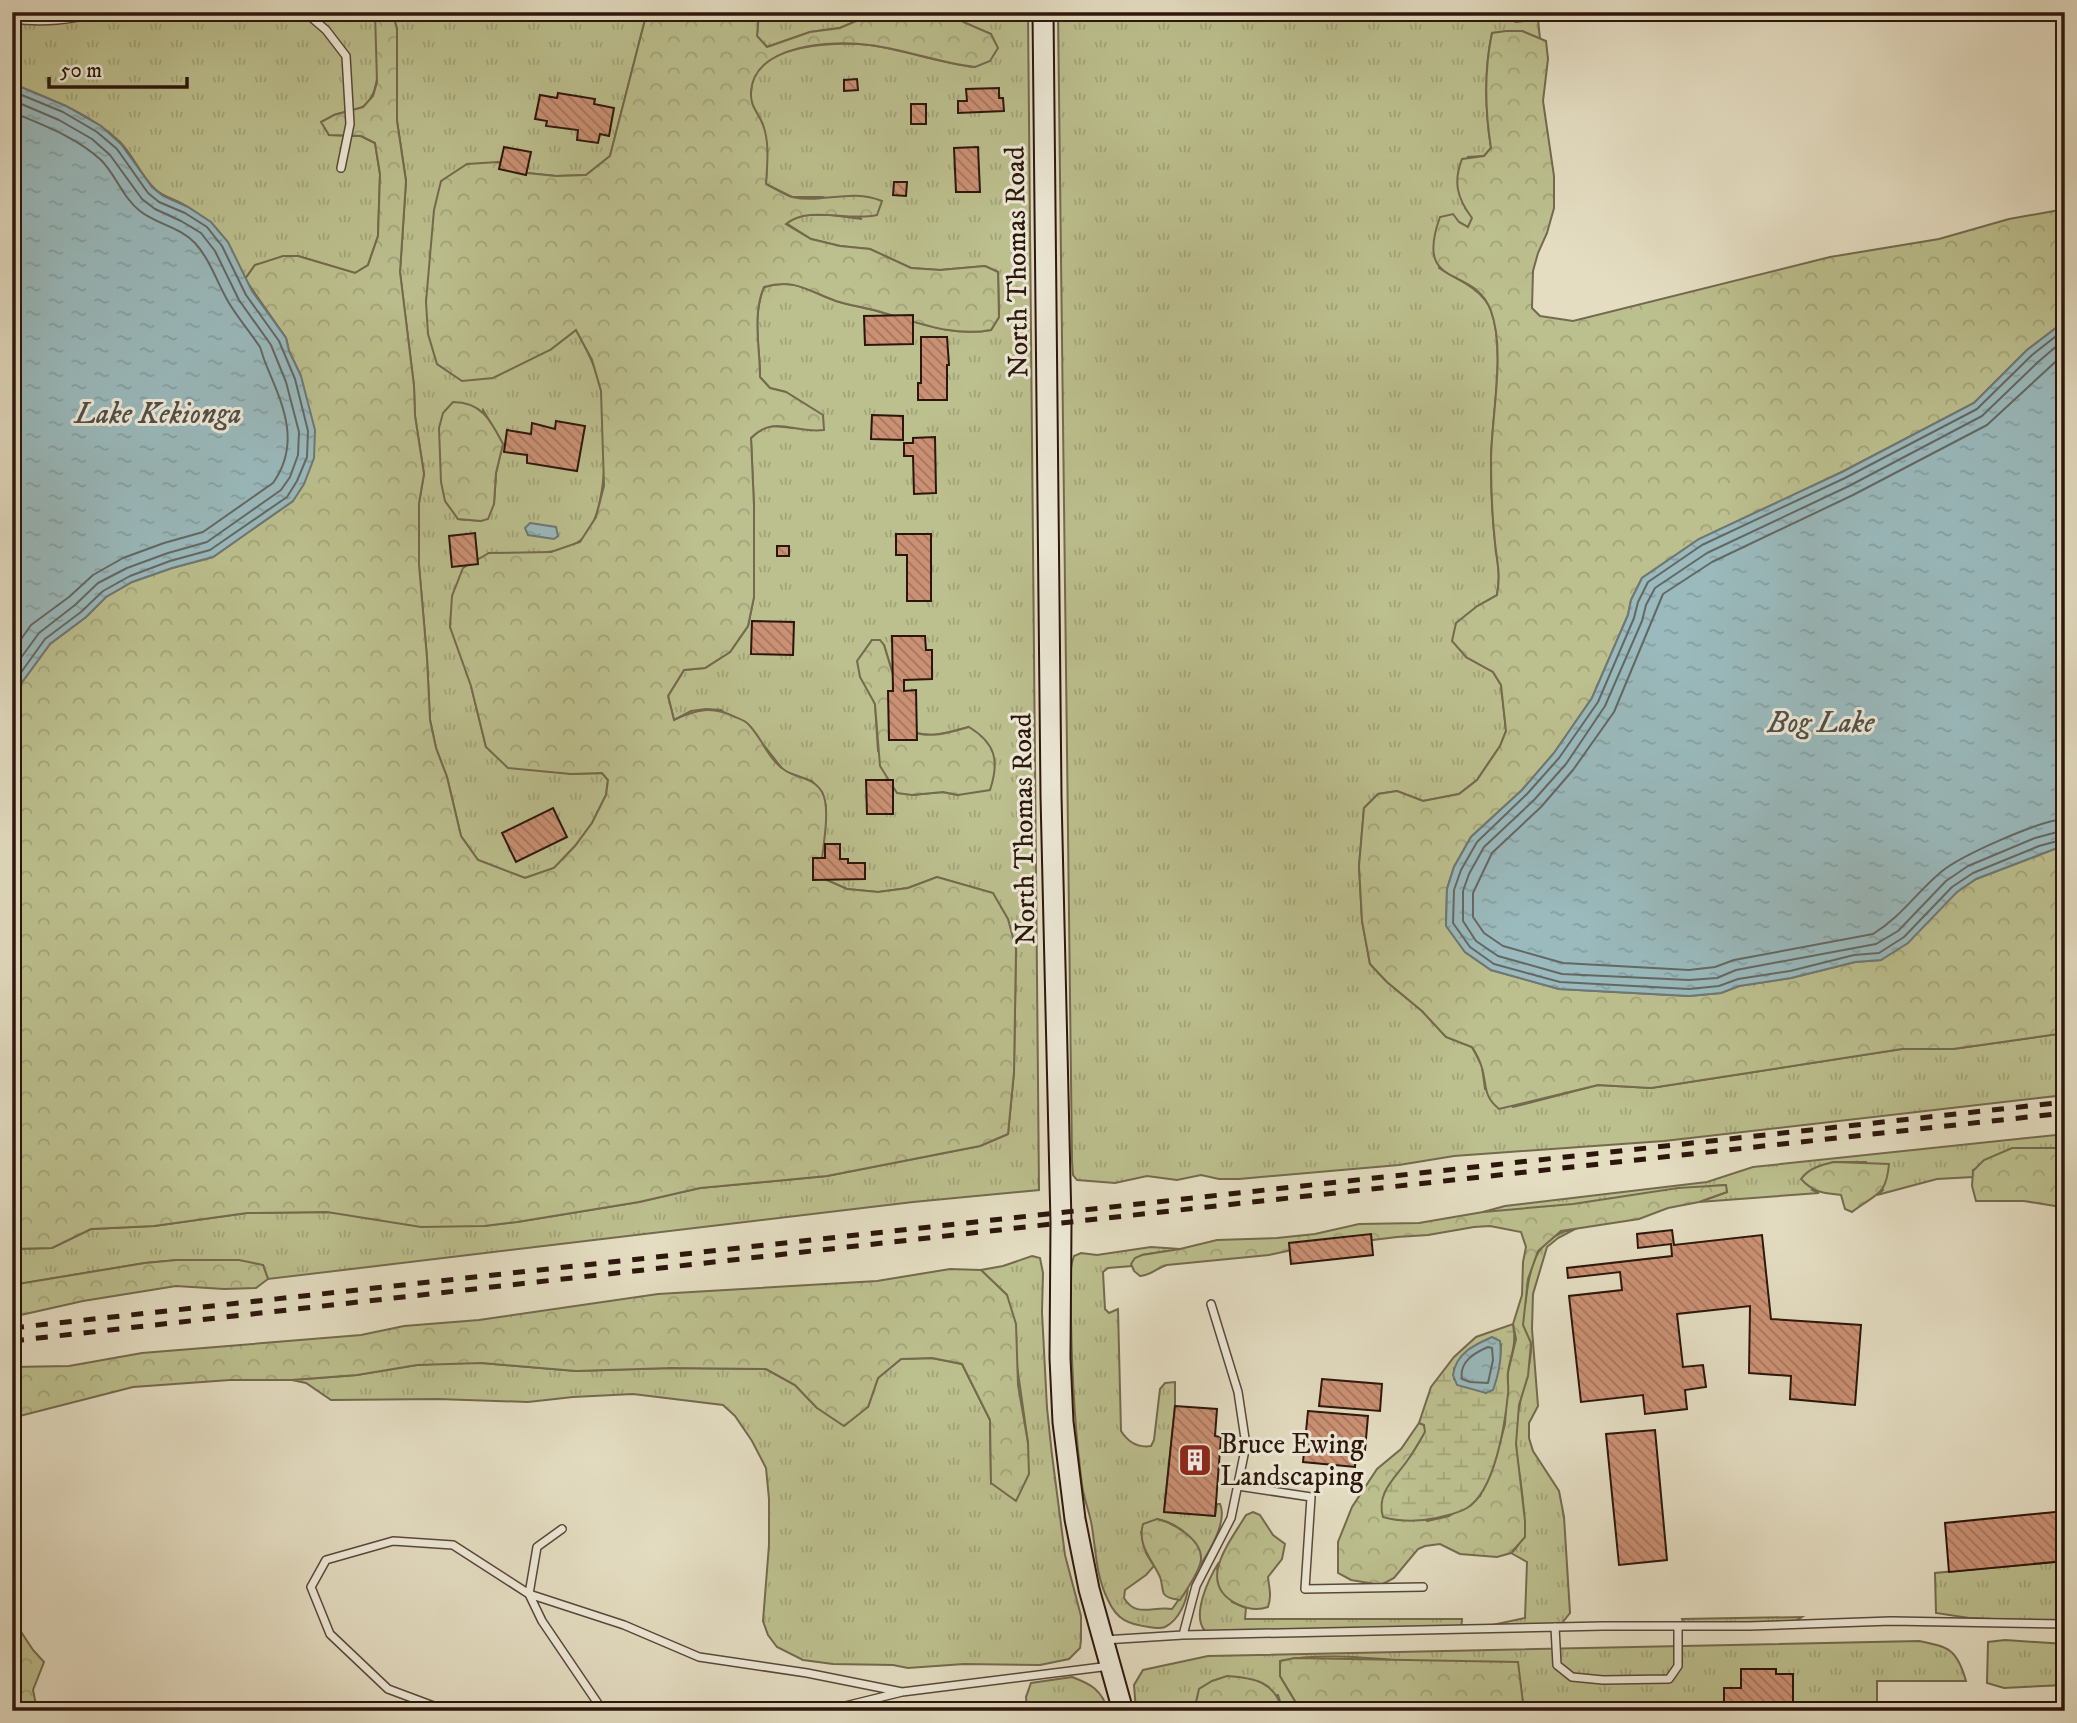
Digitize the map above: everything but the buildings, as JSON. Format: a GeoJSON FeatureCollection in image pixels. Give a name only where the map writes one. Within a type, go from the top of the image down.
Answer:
{"type":"FeatureCollection","features":[{"type":"Feature","properties":{"kind":"main road","name":"North Thomas Road"},"geometry":{"type":"LineString","coordinates":[[1043,12],[1051,796],[1063,1422],[1073,1507],[1089,1589],[1123,1711]]}},
{"type":"Feature","properties":{"kind":"lane"},"geometry":{"type":"LineString","coordinates":[[12,19],[33,22],[63,21],[102,12]]}},
{"type":"Feature","properties":{"kind":"lane"},"geometry":{"type":"LineString","coordinates":[[305,12],[326,30],[346,55],[350,124],[341,168]]}},
{"type":"Feature","properties":{"kind":"lane"},"geometry":{"type":"LineString","coordinates":[[1183,1635],[1196,1586],[1231,1518],[1246,1445],[1238,1392],[1211,1304]]}},
{"type":"Feature","properties":{"kind":"lane"},"geometry":{"type":"LineString","coordinates":[[1238,1486],[1311,1497],[1305,1589],[1423,1587]]}},
{"type":"Feature","properties":{"kind":"lane"},"geometry":{"type":"LineString","coordinates":[[562,1529],[537,1547],[529,1594],[542,1621],[603,1711]]}},
{"type":"Feature","properties":{"kind":"lane"},"geometry":{"type":"LineString","coordinates":[[447,1711],[388,1689],[330,1634],[311,1587],[326,1560],[393,1541],[453,1545],[529,1594],[624,1625],[699,1657],[807,1673],[902,1692]]}},
{"type":"Feature","properties":{"kind":"lane"},"geometry":{"type":"LineString","coordinates":[[1104,1640],[1183,1635],[1891,1621],[2065,1624]]}},
{"type":"Feature","properties":{"kind":"lane"},"geometry":{"type":"LineString","coordinates":[[1555,1627],[1557,1665],[1572,1677],[1603,1680],[1669,1679],[1678,1666],[1678,1626]]}},
{"type":"Feature","properties":{"kind":"lane"},"geometry":{"type":"LineString","coordinates":[[825,1711],[902,1692],[1111,1666]]}},
{"type":"Feature","properties":{"kind":"green space"},"geometry":{"type":"Polygon","coordinates":[[[12,12],[375,12],[378,64],[374,90],[369,101],[361,108],[334,115],[329,135],[361,136],[375,143],[380,174],[378,236],[368,265],[355,273],[298,256],[255,265],[245,279],[203,221],[185,205],[156,190],[125,148],[109,132],[71,109],[12,81],[12,12]]]}},
{"type":"Feature","properties":{"kind":"green space"},"geometry":{"type":"Polygon","coordinates":[[[375,12],[392,12],[397,29],[397,121],[406,181],[400,272],[424,474],[419,503],[419,565],[430,720],[461,836],[478,860],[525,878],[554,868],[575,846],[592,823],[606,795],[608,780],[602,773],[571,774],[508,768],[486,747],[471,686],[450,627],[452,596],[463,568],[489,553],[551,552],[580,542],[596,517],[604,486],[601,391],[592,360],[576,330],[550,350],[493,378],[462,381],[437,364],[428,334],[426,302],[434,210],[441,181],[467,164],[498,162],[527,173],[586,175],[610,156],[647,12],[759,12],[757,36],[767,47],[810,32],[840,28],[877,12],[950,12],[963,22],[991,34],[998,48],[990,61],[975,67],[882,47],[836,43],[798,48],[781,54],[766,63],[756,75],[751,97],[767,139],[766,184],[789,196],[803,199],[859,196],[882,201],[877,215],[806,216],[795,218],[786,224],[811,239],[870,249],[911,268],[940,270],[985,266],[998,272],[999,317],[991,330],[963,332],[924,325],[836,301],[793,285],[764,287],[757,320],[760,377],[770,388],[786,392],[823,415],[824,430],[776,426],[768,427],[751,438],[754,597],[748,626],[730,652],[705,668],[684,670],[668,696],[674,720],[697,711],[712,710],[745,721],[780,767],[818,787],[825,800],[826,810],[820,877],[847,889],[878,892],[908,888],[937,877],[993,893],[1008,919],[1016,949],[1014,1072],[1008,1134],[980,1146],[827,1176],[700,1188],[639,1202],[484,1226],[421,1227],[327,1212],[247,1213],[154,1226],[91,1229],[52,1248],[12,1249],[12,696],[50,644],[86,617],[106,597],[132,582],[213,557],[293,501],[301,376],[286,338],[245,279],[255,265],[283,256],[298,256],[355,273],[368,265],[378,236],[380,174],[375,143],[361,136],[329,135],[321,122],[334,115],[363,107],[373,96],[377,82],[375,12]]]}},
{"type":"Feature","properties":{"kind":"green space"},"geometry":{"type":"Polygon","coordinates":[[[392,12],[647,12],[610,156],[586,175],[527,173],[498,162],[430,272],[426,302],[550,350],[576,330],[591,358],[601,389],[605,424],[604,470],[596,515],[588,531],[578,542],[558,550],[489,553],[471,686],[486,747],[571,774],[602,773],[608,780],[606,795],[592,823],[575,846],[554,868],[525,878],[478,860],[461,836],[430,720],[419,565],[419,503],[424,474],[400,272],[406,181],[397,121],[397,29],[392,12]],[[483,410],[458,519],[481,521],[494,504],[496,473],[503,444],[483,410]]]}},
{"type":"Feature","properties":{"kind":"green space"},"geometry":{"type":"Polygon","coordinates":[[[759,12],[877,12],[840,28],[810,32],[767,47],[757,36],[759,12]]]}},
{"type":"Feature","properties":{"kind":"green space"},"geometry":{"type":"Polygon","coordinates":[[[950,12],[1028,12],[1039,1190],[913,1202],[268,1279],[263,1265],[177,1260],[12,1285],[12,1249],[52,1248],[91,1229],[154,1226],[247,1213],[327,1212],[484,1226],[639,1202],[700,1188],[827,1176],[980,1146],[1008,1134],[1014,1072],[1016,949],[993,893],[937,877],[908,888],[878,892],[847,889],[820,877],[826,806],[822,792],[812,781],[784,771],[766,748],[721,710],[691,711],[674,720],[668,696],[684,670],[705,668],[730,652],[748,626],[754,597],[751,438],[760,430],[769,427],[792,428],[786,392],[770,388],[760,377],[757,320],[764,287],[793,285],[842,303],[923,325],[964,332],[991,330],[999,317],[998,272],[985,266],[940,270],[911,268],[870,249],[811,239],[786,223],[798,215],[862,219],[823,197],[792,197],[766,184],[766,139],[762,122],[752,107],[753,80],[759,68],[771,59],[786,52],[822,45],[870,45],[975,67],[991,34],[963,22],[950,12]],[[872,640],[858,661],[875,704],[878,751],[912,795],[943,792],[958,795],[968,727],[932,735],[910,731],[884,645],[872,640]]]}},
{"type":"Feature","properties":{"kind":"green space"},"geometry":{"type":"Polygon","coordinates":[[[1058,12],[1495,12],[1516,20],[1538,19],[1540,39],[1522,31],[1492,33],[1486,90],[1491,148],[1484,156],[1468,157],[1465,208],[1473,217],[1468,227],[1459,222],[1439,268],[1482,297],[1491,311],[1495,327],[1498,365],[1491,471],[1498,587],[1497,595],[1476,607],[1466,657],[1493,672],[1501,685],[1506,731],[1500,746],[1477,780],[1459,794],[1423,801],[1397,791],[1378,794],[1364,808],[1359,866],[1362,921],[1370,964],[1422,1011],[1446,1037],[1472,1047],[1482,1066],[1485,1089],[1513,1107],[1598,1085],[1651,1088],[1902,1049],[1953,1049],[2065,1033],[2065,1095],[1664,1141],[1454,1156],[1399,1165],[1239,1179],[1201,1175],[1177,1180],[1147,1176],[1115,1183],[1077,1180],[1073,1175],[1072,1160],[1058,12]]]}},
{"type":"Feature","properties":{"kind":"green space"},"geometry":{"type":"Polygon","coordinates":[[[1495,12],[1542,12],[1538,19],[1516,22],[1495,12]]]}},
{"type":"Feature","properties":{"kind":"green space"},"geometry":{"type":"Polygon","coordinates":[[[1522,31],[1546,41],[1548,59],[1543,101],[1554,176],[1554,208],[1533,271],[1532,308],[1540,316],[1573,321],[1830,257],[1939,239],[2009,219],[2065,209],[2065,321],[2027,350],[1974,403],[1842,472],[1699,539],[1642,578],[1592,698],[1554,753],[1522,790],[1471,837],[1454,867],[1447,889],[1446,925],[1465,952],[1491,970],[1559,989],[1689,996],[1721,993],[1739,986],[1791,978],[1855,962],[1881,960],[1957,892],[1976,879],[2065,845],[2065,1033],[1953,1049],[1902,1049],[1651,1088],[1598,1085],[1499,1109],[1488,1095],[1481,1065],[1472,1047],[1446,1037],[1422,1011],[1370,964],[1362,921],[1359,866],[1364,808],[1378,794],[1397,791],[1423,801],[1459,794],[1477,780],[1500,746],[1506,731],[1501,685],[1493,672],[1466,657],[1452,641],[1456,623],[1497,595],[1499,574],[1491,471],[1498,365],[1495,327],[1491,311],[1483,297],[1440,267],[1434,257],[1434,241],[1440,217],[1453,214],[1459,222],[1468,227],[1472,218],[1460,197],[1458,175],[1462,159],[1484,156],[1491,148],[1486,90],[1489,47],[1492,33],[1522,31]]]}},
{"type":"Feature","properties":{"kind":"green space"},"geometry":{"type":"Polygon","coordinates":[[[453,402],[471,405],[484,414],[503,444],[496,473],[494,504],[488,519],[481,521],[458,519],[445,501],[441,482],[439,428],[443,413],[453,402]]]}},
{"type":"Feature","properties":{"kind":"green space"},"geometry":{"type":"Polygon","coordinates":[[[872,640],[880,640],[884,645],[910,731],[932,735],[969,727],[985,739],[995,761],[990,790],[958,795],[943,792],[912,795],[897,793],[880,766],[875,704],[860,677],[857,661],[872,640]]]}},
{"type":"Feature","properties":{"kind":"green space"},"geometry":{"type":"Polygon","coordinates":[[[2065,1134],[2065,1148],[2043,1148],[1973,1170],[1973,1177],[1937,1179],[1877,1195],[1883,1190],[1866,1162],[1834,1162],[1819,1166],[1812,1190],[1819,1193],[1699,1202],[1727,1192],[1725,1185],[1544,1209],[1483,1212],[1505,1206],[1707,1182],[1753,1167],[2065,1134]]]}},
{"type":"Feature","properties":{"kind":"green space"},"geometry":{"type":"Polygon","coordinates":[[[2012,1148],[2065,1148],[2065,1205],[2024,1201],[1976,1201],[1972,1186],[1973,1171],[1984,1160],[2012,1148]]]}},
{"type":"Feature","properties":{"kind":"green space"},"geometry":{"type":"Polygon","coordinates":[[[1834,1162],[1889,1164],[1888,1175],[1882,1189],[1852,1212],[1845,1209],[1841,1195],[1819,1191],[1801,1179],[1812,1170],[1834,1162]]]}},
{"type":"Feature","properties":{"kind":"green space"},"geometry":{"type":"Polygon","coordinates":[[[1726,1185],[1727,1192],[1639,1219],[1561,1231],[1538,1251],[1528,1279],[1523,1325],[1531,1343],[1528,1376],[1519,1405],[1516,1444],[1525,1537],[1511,1553],[1497,1557],[1460,1554],[1440,1544],[1425,1546],[1418,1549],[1394,1578],[1381,1585],[1351,1580],[1338,1573],[1338,1542],[1352,1507],[1377,1469],[1401,1449],[1419,1423],[1424,1425],[1426,1431],[1406,1464],[1427,1521],[1449,1516],[1480,1496],[1497,1454],[1505,1424],[1508,1372],[1516,1339],[1513,1324],[1522,1295],[1526,1247],[1521,1232],[1490,1226],[1474,1227],[1269,1255],[1167,1265],[1140,1276],[1131,1264],[1135,1258],[1142,1255],[1217,1240],[1315,1234],[1359,1224],[1419,1223],[1483,1212],[1573,1204],[1678,1188],[1726,1185]]]}},
{"type":"Feature","properties":{"kind":"green space"},"geometry":{"type":"Polygon","coordinates":[[[1577,1228],[1547,1247],[1533,1294],[1532,1329],[1538,1406],[1529,1423],[1529,1438],[1533,1451],[1559,1491],[1564,1517],[1570,1613],[1558,1628],[1483,1627],[1525,1618],[1527,1562],[1511,1553],[1518,1544],[1524,1519],[1516,1424],[1531,1345],[1524,1329],[1523,1316],[1530,1274],[1538,1253],[1553,1237],[1577,1228]]]}},
{"type":"Feature","properties":{"kind":"green space"},"geometry":{"type":"Polygon","coordinates":[[[1151,1247],[1180,1249],[1142,1255],[1132,1266],[1108,1268],[1103,1272],[1105,1309],[1109,1313],[1118,1309],[1121,1431],[1134,1443],[1151,1446],[1160,1389],[1165,1383],[1175,1382],[1164,1511],[1215,1516],[1217,1504],[1220,1504],[1222,1511],[1220,1528],[1199,1567],[1200,1558],[1194,1543],[1173,1525],[1157,1519],[1141,1532],[1146,1553],[1154,1566],[1125,1590],[1124,1598],[1129,1604],[1145,1610],[1172,1609],[1188,1587],[1178,1615],[1170,1624],[1159,1628],[1135,1624],[1119,1617],[1111,1607],[1101,1582],[1080,1465],[1073,1382],[1070,1288],[1074,1256],[1081,1253],[1097,1255],[1151,1247]]]}},
{"type":"Feature","properties":{"kind":"green space"},"geometry":{"type":"Polygon","coordinates":[[[1032,1256],[1040,1258],[1043,1273],[1042,1312],[1052,1455],[1065,1555],[1081,1616],[1080,1648],[1069,1659],[1040,1665],[964,1664],[908,1668],[893,1665],[833,1664],[803,1660],[777,1647],[768,1635],[763,1621],[769,1545],[766,1468],[735,1416],[723,1405],[633,1394],[528,1402],[331,1400],[306,1383],[292,1380],[450,1363],[576,1371],[766,1369],[795,1385],[817,1408],[868,1407],[878,1378],[901,1359],[932,1358],[962,1364],[990,1420],[991,1483],[1028,1443],[1007,1295],[981,1270],[1032,1256]]]}},
{"type":"Feature","properties":{"kind":"green space"},"geometry":{"type":"Polygon","coordinates":[[[177,1260],[239,1260],[263,1265],[268,1279],[256,1288],[176,1286],[83,1301],[12,1317],[12,1285],[177,1260]]]}},
{"type":"Feature","properties":{"kind":"green space"},"geometry":{"type":"Polygon","coordinates":[[[950,1269],[981,1270],[1007,1295],[1016,1324],[1018,1385],[1028,1443],[1029,1474],[1016,1501],[991,1483],[990,1420],[962,1364],[932,1358],[901,1359],[878,1378],[868,1407],[844,1426],[817,1408],[795,1385],[766,1369],[576,1371],[482,1363],[417,1365],[357,1375],[292,1380],[230,1380],[133,1387],[12,1418],[12,1367],[69,1366],[142,1353],[361,1335],[404,1326],[479,1320],[658,1294],[877,1281],[950,1269]]]}},
{"type":"Feature","properties":{"kind":"green space"},"geometry":{"type":"Polygon","coordinates":[[[1513,1324],[1514,1343],[1508,1372],[1504,1422],[1497,1456],[1485,1487],[1467,1508],[1456,1513],[1416,1521],[1383,1517],[1384,1493],[1425,1432],[1424,1425],[1419,1423],[1431,1387],[1454,1357],[1476,1337],[1513,1324]],[[1501,1345],[1454,1368],[1454,1379],[1486,1393],[1500,1360],[1501,1345]]]}},
{"type":"Feature","properties":{"kind":"green space"},"geometry":{"type":"Polygon","coordinates":[[[1253,1512],[1260,1515],[1273,1535],[1285,1544],[1282,1559],[1268,1577],[1268,1607],[1256,1609],[1241,1606],[1225,1595],[1218,1585],[1217,1574],[1225,1549],[1246,1515],[1253,1512]]]}},
{"type":"Feature","properties":{"kind":"green space"},"geometry":{"type":"Polygon","coordinates":[[[1157,1519],[1185,1533],[1200,1552],[1199,1568],[1180,1600],[1164,1594],[1160,1577],[1142,1539],[1143,1524],[1157,1519]]]}},
{"type":"Feature","properties":{"kind":"green space"},"geometry":{"type":"Polygon","coordinates":[[[2065,1561],[2065,1622],[1969,1618],[1936,1613],[1935,1573],[2065,1561]]]}},
{"type":"Feature","properties":{"kind":"green space"},"geometry":{"type":"Polygon","coordinates":[[[1219,1562],[1217,1569],[1232,1602],[1246,1608],[1245,1619],[1462,1619],[1461,1631],[1205,1631],[1200,1616],[1203,1596],[1219,1562]]]}},
{"type":"Feature","properties":{"kind":"green space"},"geometry":{"type":"Polygon","coordinates":[[[1802,1617],[1786,1627],[1684,1624],[1682,1619],[1802,1617]]]}},
{"type":"Feature","properties":{"kind":"green space"},"geometry":{"type":"Polygon","coordinates":[[[12,1618],[44,1662],[33,1690],[36,1705],[44,1711],[12,1711],[12,1618]]]}},
{"type":"Feature","properties":{"kind":"green space"},"geometry":{"type":"Polygon","coordinates":[[[2005,1640],[2065,1644],[2065,1685],[2004,1688],[1987,1683],[1988,1642],[2005,1640]]]}},
{"type":"Feature","properties":{"kind":"green space"},"geometry":{"type":"Polygon","coordinates":[[[1919,1641],[1950,1651],[1959,1662],[1966,1681],[1877,1681],[1877,1711],[1524,1711],[1517,1662],[1432,1663],[1332,1657],[1280,1661],[1280,1676],[1301,1711],[1283,1711],[1278,1695],[1194,1704],[1194,1711],[1136,1711],[1134,1685],[1143,1670],[1208,1656],[1919,1641]]]}},
{"type":"Feature","properties":{"kind":"green space"},"geometry":{"type":"Polygon","coordinates":[[[1295,1658],[1518,1662],[1524,1711],[1301,1711],[1280,1676],[1280,1661],[1295,1658]]]}},
{"type":"Feature","properties":{"kind":"green space"},"geometry":{"type":"Polygon","coordinates":[[[1227,1676],[1255,1680],[1269,1687],[1283,1711],[1194,1711],[1199,1689],[1227,1676]]]}},
{"type":"Feature","properties":{"kind":"green space"},"geometry":{"type":"Polygon","coordinates":[[[1072,1677],[1095,1689],[1103,1698],[1108,1711],[1027,1711],[1026,1697],[1031,1683],[1072,1677]]]}},
{"type":"Feature","properties":{"kind":"water","name":"Lake Kekionga"},"geometry":{"type":"Polygon","coordinates":[[[12,81],[101,126],[121,144],[152,187],[163,196],[188,207],[211,222],[228,242],[252,291],[286,338],[301,376],[315,430],[314,458],[304,484],[293,501],[213,557],[132,582],[106,597],[86,617],[50,644],[12,696],[12,81]]]}},
{"type":"Feature","properties":{"kind":"water","name":"Bog Lake"},"geometry":{"type":"Polygon","coordinates":[[[2065,321],[2065,845],[1976,879],[1957,892],[1908,943],[1881,960],[1855,962],[1791,978],[1739,986],[1721,993],[1689,996],[1559,989],[1491,970],[1465,952],[1446,926],[1447,889],[1454,867],[1471,837],[1522,790],[1554,753],[1592,698],[1642,578],[1699,539],[1842,472],[1974,403],[2027,350],[2065,321]]]}},
{"type":"Feature","properties":{"kind":"water"},"geometry":{"type":"Polygon","coordinates":[[[530,523],[556,527],[558,536],[554,539],[528,535],[525,528],[530,523]]]}},
{"type":"Feature","properties":{"kind":"water"},"geometry":{"type":"Polygon","coordinates":[[[1492,1337],[1500,1341],[1501,1347],[1500,1366],[1493,1390],[1486,1393],[1457,1385],[1453,1375],[1462,1355],[1492,1337]]]}},
{"type":"Feature","properties":{"kind":"railway"},"geometry":{"type":"LineString","coordinates":[[12,1328],[2065,1102]]}},
{"type":"Feature","properties":{"kind":"railway"},"geometry":{"type":"LineString","coordinates":[[12,1341],[2065,1113]]}},
{"type":"Feature","properties":{"kind":"place","name":"Bruce Ewing Landscaping"},"geometry":{"type":"Point","coordinates":[1195,1460]}}]}
